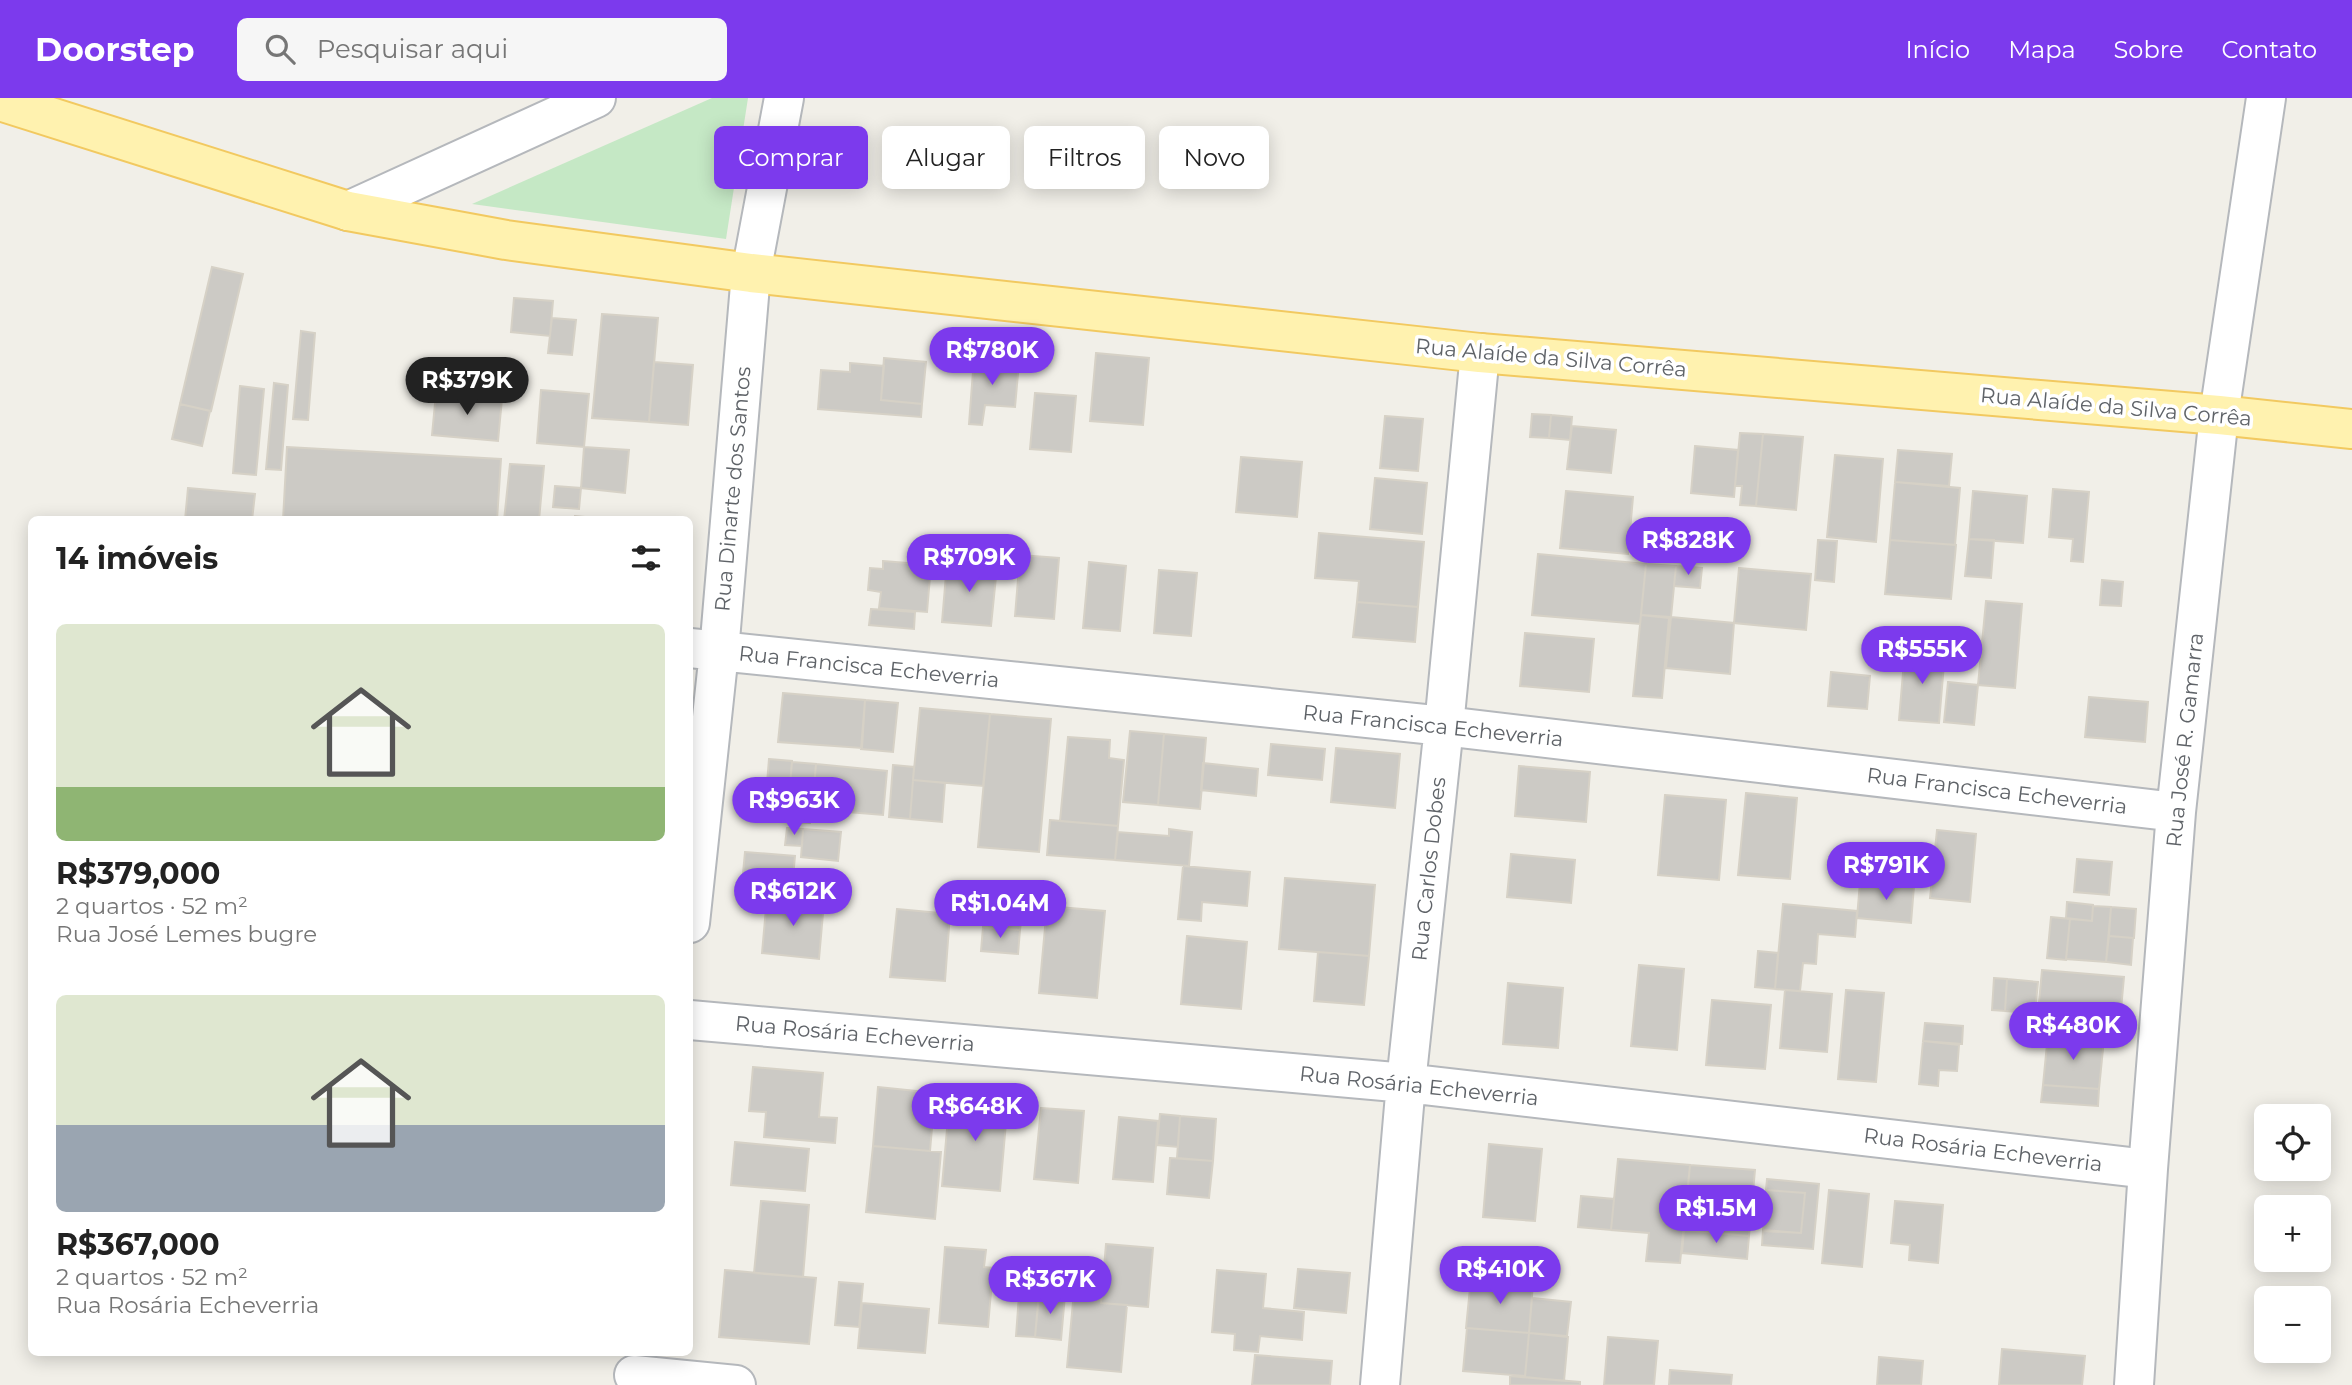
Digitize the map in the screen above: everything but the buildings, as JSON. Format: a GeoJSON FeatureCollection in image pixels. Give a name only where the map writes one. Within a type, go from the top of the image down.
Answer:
{"type":"FeatureCollection","features":[{"type":"Feature","properties":{"kind":"main road","name":"Rua Alaíde da Silva Corrêa"},"geometry":{"type":"LineString","coordinates":[[0,101],[348,211],[506,240],[751,274],[1480,354],[2218,415],[2352,429]]}},
{"type":"Feature","properties":{"kind":"street"},"geometry":{"type":"LineString","coordinates":[[348,211],[596,98]]}},
{"type":"Feature","properties":{"kind":"street","name":"Rua Dinarte dos Santos"},"geometry":{"type":"LineString","coordinates":[[693,864],[704,650],[751,274],[784,98]]}},
{"type":"Feature","properties":{"kind":"street","name":"Rua José R. Gamarra"},"geometry":{"type":"LineString","coordinates":[[2134,1385],[2176,812],[2218,415],[2266,98]]}},
{"type":"Feature","properties":{"kind":"street","name":"Rua Carlos Dobes"},"geometry":{"type":"LineString","coordinates":[[1380,1385],[1406,1083],[1480,354]]}},
{"type":"Feature","properties":{"kind":"street","name":"Rua Francisca Echeverria"},"geometry":{"type":"LineString","coordinates":[[704,650],[1444,726],[2176,812]]}},
{"type":"Feature","properties":{"kind":"street","name":"Rua Rosária Echeverria"},"geometry":{"type":"LineString","coordinates":[[693,1020],[1406,1083],[2148,1169]]}},
{"type":"Feature","properties":{"kind":"street"},"geometry":{"type":"LineString","coordinates":[[634,1371],[736,1385]]}},
{"type":"Feature","properties":{"kind":"green space"},"geometry":{"type":"Polygon","coordinates":[[[712,98],[748,98],[744,126],[714,126],[714,189],[734,189],[726,239],[472,204],[712,98]]]}}]}
